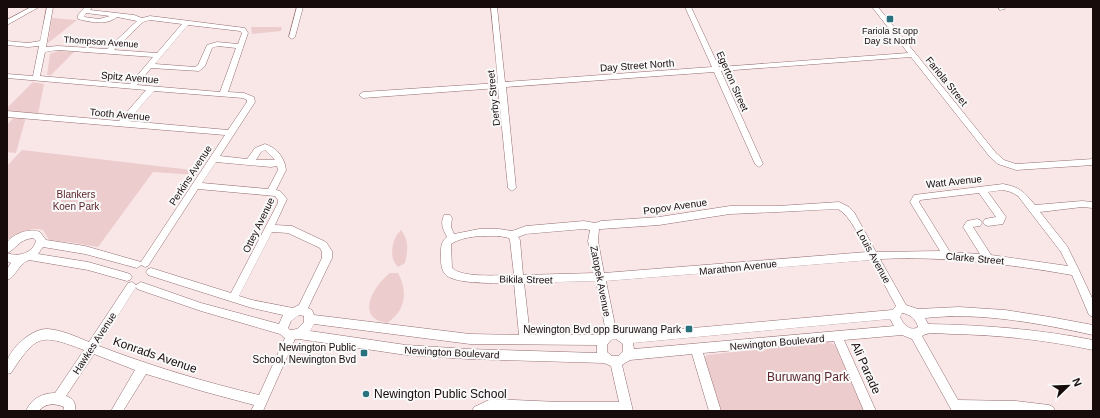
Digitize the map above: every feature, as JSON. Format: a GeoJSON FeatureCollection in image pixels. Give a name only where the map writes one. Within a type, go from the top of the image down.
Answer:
{"type":"FeatureCollection","features":[{"type":"Feature","properties":{"kind":"street"},"geometry":{"type":"LineString","coordinates":[[7,23],[36,7]]}},
{"type":"Feature","properties":{"kind":"street"},"geometry":{"type":"LineString","coordinates":[[35,79],[38,72],[50,7]]}},
{"type":"Feature","properties":{"kind":"street"},"geometry":{"type":"LineString","coordinates":[[292,37],[300,7]]}},
{"type":"Feature","properties":{"kind":"street","name":"Derby Street"},"geometry":{"type":"LineString","coordinates":[[494,7],[512,188]]}},
{"type":"Feature","properties":{"kind":"street","name":"Egerton Street"},"geometry":{"type":"LineString","coordinates":[[688,7],[759,164]]}},
{"type":"Feature","properties":{"kind":"street","name":"Fariola Street"},"geometry":{"type":"LineString","coordinates":[[874,7],[994,155],[1005,164],[1016,167],[1093,162]]}},
{"type":"Feature","properties":{"kind":"street"},"geometry":{"type":"LineString","coordinates":[[115,15],[108,20],[79,17],[87,9],[96,13],[115,15],[134,17],[140,20]]}},
{"type":"Feature","properties":{"kind":"street"},"geometry":{"type":"LineString","coordinates":[[89,19],[96,13]]}},
{"type":"Feature","properties":{"kind":"street"},"geometry":{"type":"LineString","coordinates":[[109,51],[140,20],[150,18],[243,29],[245,33],[224,95]]}},
{"type":"Feature","properties":{"kind":"street"},"geometry":{"type":"LineString","coordinates":[[131,87],[186,22]]}},
{"type":"Feature","properties":{"kind":"street","name":"Thompson Avenue"},"geometry":{"type":"LineString","coordinates":[[7,43],[158,55]]}},
{"type":"Feature","properties":{"kind":"street"},"geometry":{"type":"LineString","coordinates":[[149,66],[196,69],[201,66],[210,47],[217,44],[240,46]]}},
{"type":"Feature","properties":{"kind":"street","name":"Day Street North"},"geometry":{"type":"LineString","coordinates":[[363,95],[913,55]]}},
{"type":"Feature","properties":{"kind":"street","name":"Spitz Avenue"},"geometry":{"type":"LineString","coordinates":[[7,76],[247,97],[251,99]]}},
{"type":"Feature","properties":{"kind":"street"},"geometry":{"type":"LineString","coordinates":[[122,124],[151,89]]}},
{"type":"Feature","properties":{"kind":"street","name":"Perkins Avenue"},"geometry":{"type":"LineString","coordinates":[[141,263],[196,186],[251,102],[251,99]]}},
{"type":"Feature","properties":{"kind":"street","name":"Tooth Avenue"},"geometry":{"type":"LineString","coordinates":[[7,114],[231,133]]}},
{"type":"Feature","properties":{"kind":"street"},"geometry":{"type":"LineString","coordinates":[[250,162],[258,150],[265,147],[269,149],[280,162],[282,170],[270,193]]}},
{"type":"Feature","properties":{"kind":"street"},"geometry":{"type":"LineString","coordinates":[[214,159],[271,164],[280,162]]}},
{"type":"Feature","properties":{"kind":"street","name":"Ottey Avenue"},"geometry":{"type":"LineString","coordinates":[[196,186],[279,194],[283,198],[270,228],[233,298]]}},
{"type":"Feature","properties":{"kind":"street","name":"Watt Avenue"},"geometry":{"type":"LineString","coordinates":[[947,255],[914,202],[917,197],[1003,187],[1013,189],[1021,194],[1033,209]]}},
{"type":"Feature","properties":{"kind":"street"},"geometry":{"type":"LineString","coordinates":[[981,189],[1001,217],[1000,221],[988,222]]}},
{"type":"Feature","properties":{"kind":"street","name":"Popov Avenue"},"geometry":{"type":"LineString","coordinates":[[452,238],[488,233],[512,234],[526,230],[584,225],[595,227],[601,225],[664,220],[681,216],[730,210],[778,209],[834,204],[843,206]]}},
{"type":"Feature","properties":{"kind":"street"},"geometry":{"type":"LineString","coordinates":[[1033,209],[1082,204],[1093,205]]}},
{"type":"Feature","properties":{"kind":"street","name":"Louis Avenue"},"geometry":{"type":"LineString","coordinates":[[843,206],[851,215],[874,256],[899,312]]}},
{"type":"Feature","properties":{"kind":"street"},"geometry":{"type":"LineString","coordinates":[[1033,209],[1064,250],[1093,312]]}},
{"type":"Feature","properties":{"kind":"street"},"geometry":{"type":"LineString","coordinates":[[447,218],[446,227],[452,238]]}},
{"type":"Feature","properties":{"kind":"street"},"geometry":{"type":"LineString","coordinates":[[977,223],[970,224],[968,227],[988,258]]}},
{"type":"Feature","properties":{"kind":"street","name":"Zatopek Avenue"},"geometry":{"type":"LineString","coordinates":[[595,227],[593,241],[597,264],[602,278],[607,338]]}},
{"type":"Feature","properties":{"kind":"street"},"geometry":{"type":"LineString","coordinates":[[259,406],[291,333],[286,319],[298,311],[327,258],[327,251],[323,246],[292,230],[285,228],[270,228]]}},
{"type":"Feature","properties":{"kind":"street"},"geometry":{"type":"LineString","coordinates":[[7,276],[24,258],[36,250],[41,243],[40,237],[33,234],[23,236],[8,246]]}},
{"type":"Feature","properties":{"kind":"street"},"geometry":{"type":"LineString","coordinates":[[512,234],[515,240],[524,340]]}},
{"type":"Feature","properties":{"kind":"street","name":"Bikila Street"},"geometry":{"type":"LineString","coordinates":[[452,238],[446,245],[447,268],[450,273],[462,277],[518,279],[602,278]]}},
{"type":"Feature","properties":{"kind":"street"},"geometry":{"type":"LineString","coordinates":[[41,243],[85,250],[141,263],[149,265],[151,272],[149,279],[133,283],[129,271],[141,263]]}},
{"type":"Feature","properties":{"kind":"street","name":"Clarke Street"},"geometry":{"type":"LineString","coordinates":[[874,256],[947,255],[988,258],[1075,271]]}},
{"type":"Feature","properties":{"kind":"street","name":"Marathon Avenue"},"geometry":{"type":"LineString","coordinates":[[602,278],[874,256]]}},
{"type":"Feature","properties":{"kind":"street","name":"Newington Boulevard"},"geometry":{"type":"LineString","coordinates":[[7,257],[14,260],[24,258],[88,266],[201,307],[291,333],[396,349],[468,354],[606,358]]}},
{"type":"Feature","properties":{"kind":"street"},"geometry":{"type":"LineString","coordinates":[[151,272],[233,298],[281,311],[298,311],[308,313],[310,319],[307,327],[291,333]]}},
{"type":"Feature","properties":{"kind":"street","name":"Hawkes Avenue"},"geometry":{"type":"LineString","coordinates":[[57,400],[133,283]]}},
{"type":"Feature","properties":{"kind":"street"},"geometry":{"type":"LineString","coordinates":[[1049,411],[1016,407],[957,409],[919,332],[922,321],[910,310],[899,312],[896,322],[903,330],[919,332],[961,329],[1011,332],[1044,335],[1093,345]]}},
{"type":"Feature","properties":{"kind":"street","name":"Newington Boulevard"},"geometry":{"type":"LineString","coordinates":[[624,339],[899,312]]}},
{"type":"Feature","properties":{"kind":"street"},"geometry":{"type":"LineString","coordinates":[[916,314],[960,312],[1000,314],[1043,320],[1093,330]]}},
{"type":"Feature","properties":{"kind":"street","name":"Newington Boulevard"},"geometry":{"type":"LineString","coordinates":[[310,319],[470,339],[524,340],[607,338]]}},
{"type":"Feature","properties":{"kind":"street","name":"Newington Boulevard"},"geometry":{"type":"LineString","coordinates":[[627,355],[903,330]]}},
{"type":"Feature","properties":{"kind":"street","name":"Konrads Avenue"},"geometry":{"type":"LineString","coordinates":[[7,369],[32,339],[41,335],[50,334],[91,346],[143,368],[228,393],[259,406]]}},
{"type":"Feature","properties":{"kind":"street"},"geometry":{"type":"LineString","coordinates":[[618,336],[624,339],[628,347],[627,355],[621,361],[616,362],[606,358],[602,352],[607,338],[618,336]]}},
{"type":"Feature","properties":{"kind":"street","name":"Ali Parade"},"geometry":{"type":"LineString","coordinates":[[837,336],[870,411]]}},
{"type":"Feature","properties":{"kind":"street"},"geometry":{"type":"LineString","coordinates":[[696,349],[715,411]]}},
{"type":"Feature","properties":{"kind":"street"},"geometry":{"type":"LineString","coordinates":[[478,411],[491,405],[627,409],[616,362]]}},
{"type":"Feature","properties":{"kind":"street"},"geometry":{"type":"LineString","coordinates":[[117,411],[143,368]]}},
{"type":"Feature","properties":{"kind":"street"},"geometry":{"type":"LineString","coordinates":[[32,411],[36,405],[44,400],[57,400],[69,403],[68,411]]}},
{"type":"Feature","properties":{"kind":"green space"},"geometry":{"type":"Polygon","coordinates":[[[52,18],[77,20],[48,43],[52,18]]]}},
{"type":"Feature","properties":{"kind":"green space"},"geometry":{"type":"Polygon","coordinates":[[[251,27],[282,27],[281,31],[252,34],[251,27]]]}},
{"type":"Feature","properties":{"kind":"green space"},"geometry":{"type":"Polygon","coordinates":[[[58,51],[74,52],[51,75],[47,75],[50,54],[58,51]]]}},
{"type":"Feature","properties":{"kind":"green space"},"geometry":{"type":"Polygon","coordinates":[[[33,82],[44,84],[38,114],[7,112],[7,108],[33,82]]]}},
{"type":"Feature","properties":{"kind":"green space"},"geometry":{"type":"Polygon","coordinates":[[[15,116],[26,117],[16,153],[7,152],[7,125],[15,116]]]}},
{"type":"Feature","properties":{"kind":"green space","name":"Blankers Koen Park"},"geometry":{"type":"Polygon","coordinates":[[[22,150],[200,171],[197,175],[153,172],[98,247],[49,240],[43,230],[38,229],[25,231],[7,240],[7,166],[22,150]]]}},
{"type":"Feature","properties":{"kind":"green space"},"geometry":{"type":"Polygon","coordinates":[[[401,230],[407,242],[407,250],[405,263],[398,267],[393,259],[392,248],[395,238],[401,230]]]}},
{"type":"Feature","properties":{"kind":"green space"},"geometry":{"type":"Polygon","coordinates":[[[390,273],[398,273],[404,294],[398,312],[387,323],[377,320],[371,315],[369,308],[373,293],[378,285],[390,273]]]}},
{"type":"Feature","properties":{"kind":"green space","name":"Buruwang Park"},"geometry":{"type":"Polygon","coordinates":[[[827,341],[835,345],[864,411],[719,411],[703,360],[707,355],[827,341]]]}},
{"type":"Feature","properties":{"kind":"place","name":"Fariola St opp Day St North"},"geometry":{"type":"Point","coordinates":[890,19]}},
{"type":"Feature","properties":{"kind":"place","name":"Newington Bvd opp Buruwang Park"},"geometry":{"type":"Point","coordinates":[689,329]}},
{"type":"Feature","properties":{"kind":"place","name":"Newington Public School, Newington Bvd"},"geometry":{"type":"Point","coordinates":[364,353]}},
{"type":"Feature","properties":{"kind":"place","name":"Newington Public School"},"geometry":{"type":"Point","coordinates":[366,394]}}]}
